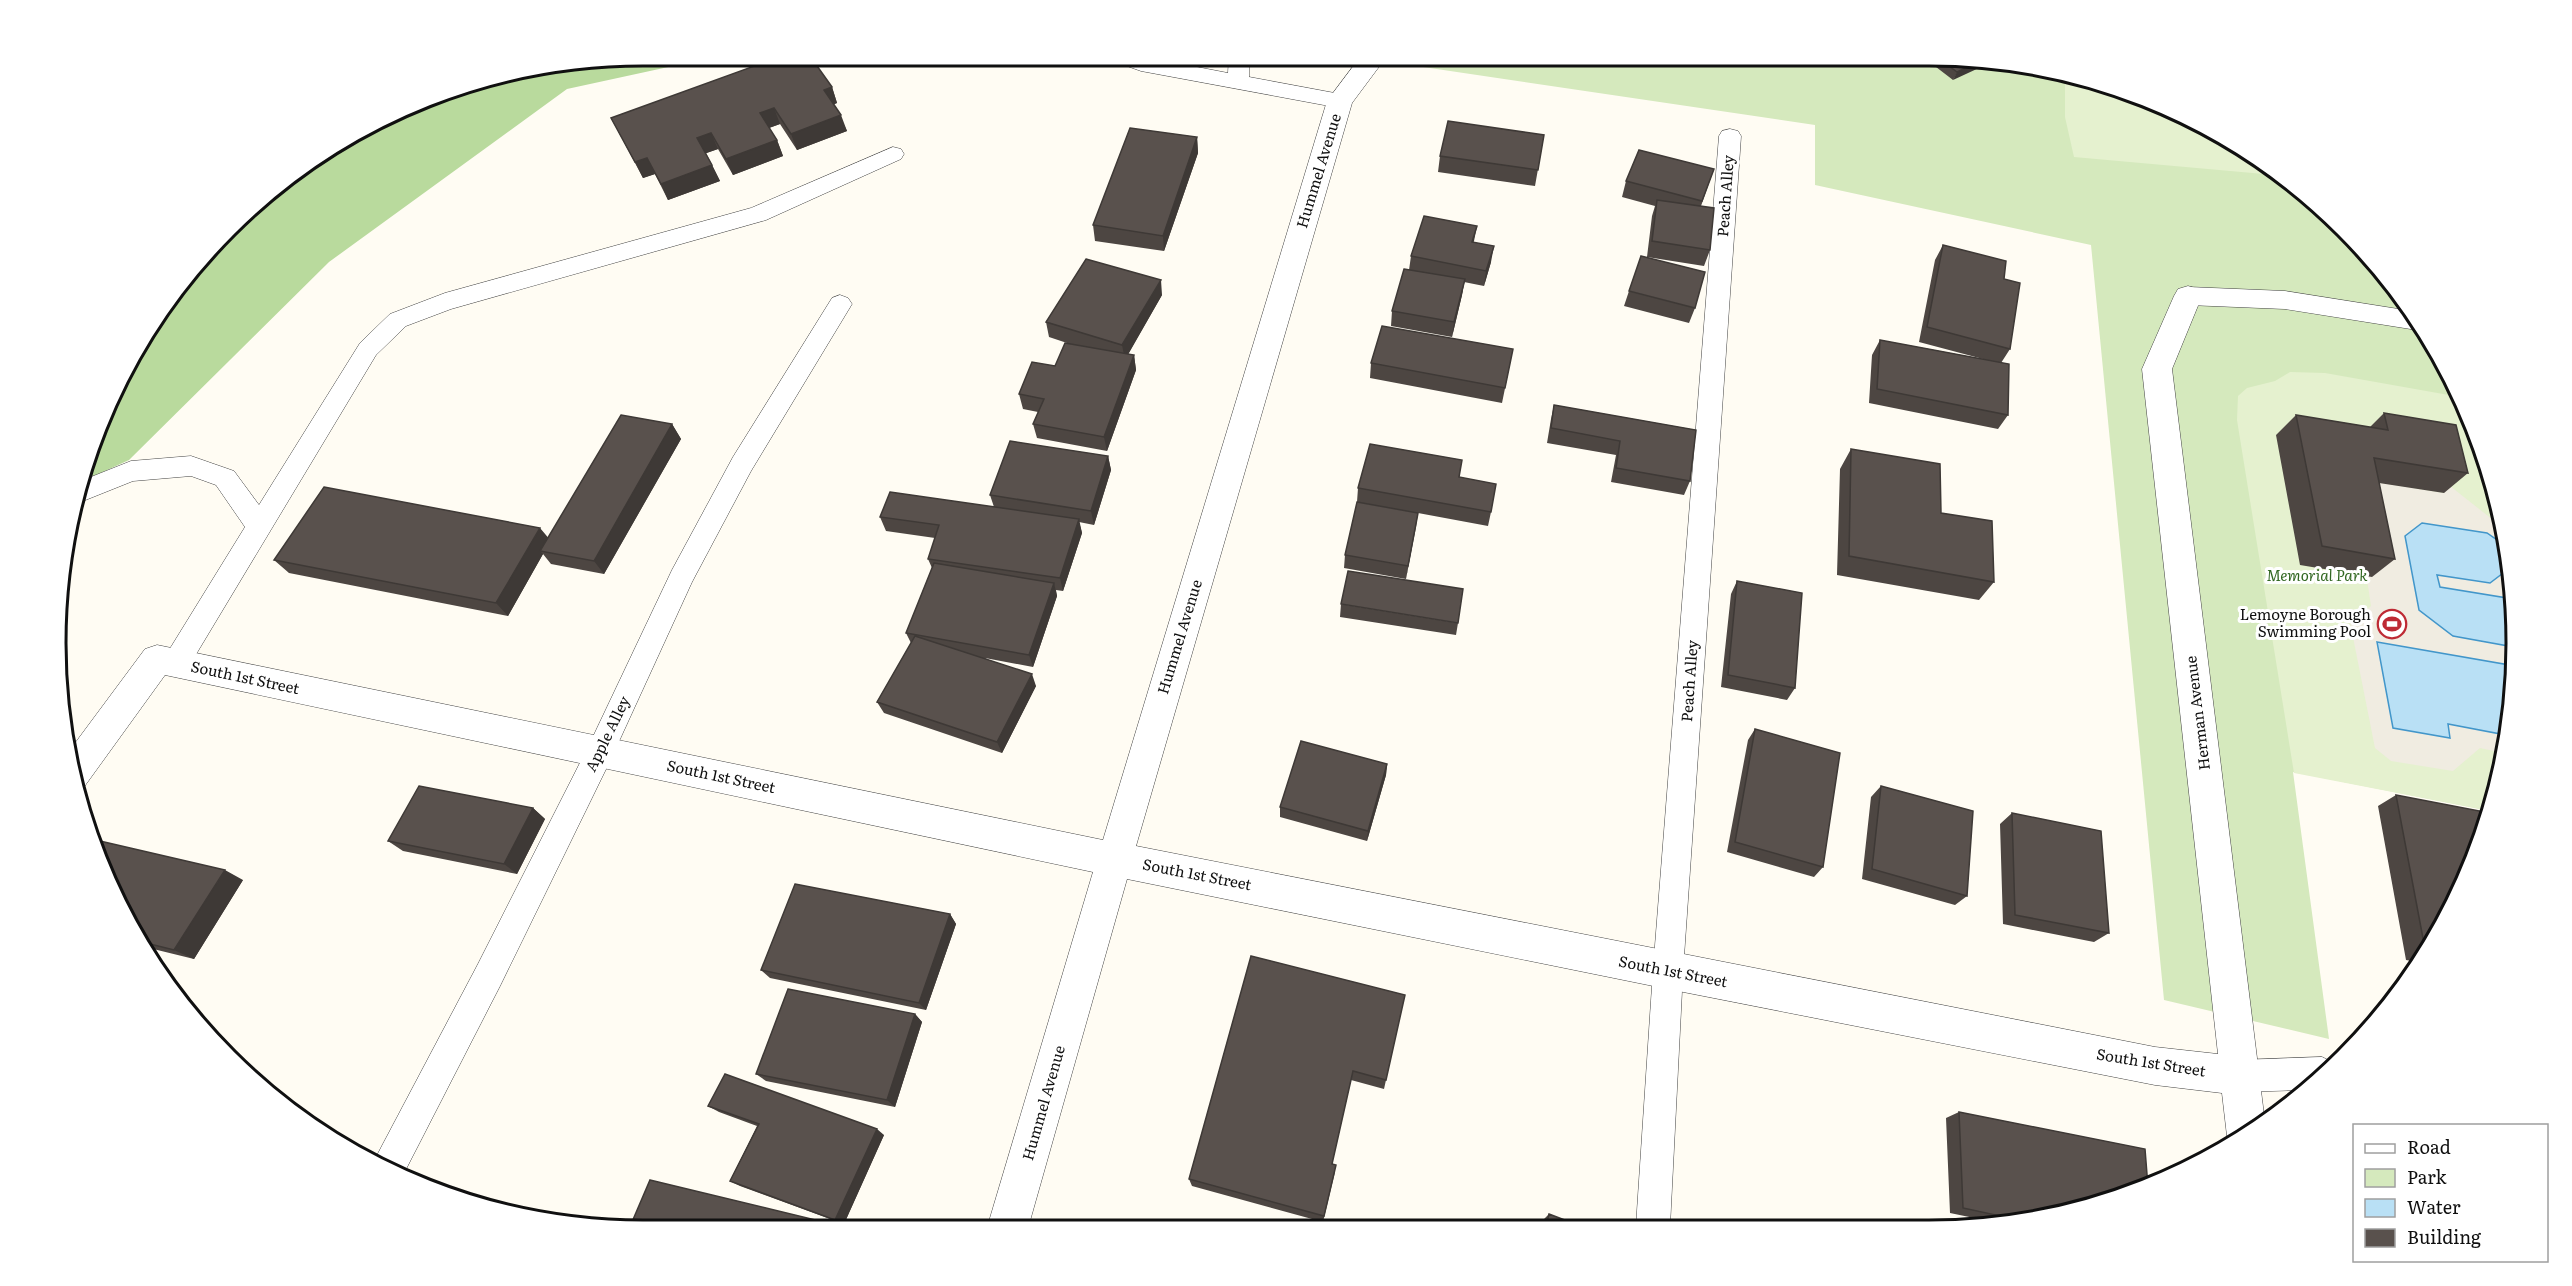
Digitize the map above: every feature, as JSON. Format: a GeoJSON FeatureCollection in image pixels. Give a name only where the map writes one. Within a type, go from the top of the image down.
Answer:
{"type":"FeatureCollection","features":[{"type":"Feature","properties":{"kind":"street","name":"Hummel Avenue"},"geometry":{"type":"LineString","coordinates":[[1009,1220],[1114,859],[1340,101],[1367,66]]}},
{"type":"Feature","properties":{"kind":"street","name":"Herman Avenue"},"geometry":{"type":"LineString","coordinates":[[2188,296],[2157,369],[2246,1126]]}},
{"type":"Feature","properties":{"kind":"street","name":"South 1st Street"},"geometry":{"type":"LineString","coordinates":[[166,661],[1114,859],[1668,971],[2155,1066],[2240,1076]]}},
{"type":"Feature","properties":{"kind":"street"},"geometry":{"type":"LineString","coordinates":[[80,767],[166,661]]}},
{"type":"Feature","properties":{"kind":"lane"},"geometry":{"type":"LineString","coordinates":[[1152,66],[1340,101]]}},
{"type":"Feature","properties":{"kind":"lane"},"geometry":{"type":"LineString","coordinates":[[1238,82],[1239,66]]}},
{"type":"Feature","properties":{"kind":"lane","name":"Peach Alley"},"geometry":{"type":"LineString","coordinates":[[1653,1220],[1668,971],[1730,136]]}},
{"type":"Feature","properties":{"kind":"lane"},"geometry":{"type":"LineString","coordinates":[[166,661],[259,526],[368,349],[398,320],[445,302],[758,214],[892,154]]}},
{"type":"Feature","properties":{"kind":"lane"},"geometry":{"type":"LineString","coordinates":[[2188,296],[2285,300],[2407,319]]}},
{"type":"Feature","properties":{"kind":"lane","name":"Apple Alley"},"geometry":{"type":"LineString","coordinates":[[392,1162],[489,975],[600,752],[681,578],[742,464],[840,304]]}},
{"type":"Feature","properties":{"kind":"lane"},"geometry":{"type":"LineString","coordinates":[[88,489],[131,471],[191,466],[225,478],[259,526]]}},
{"type":"Feature","properties":{"kind":"lane"},"geometry":{"type":"LineString","coordinates":[[2240,1076],[2313,1073]]}},
{"type":"Feature","properties":{"kind":"green space"},"geometry":{"type":"Polygon","coordinates":[[[673,66],[567,89],[329,262],[129,460],[91,477],[110,422],[143,354],[163,322],[209,263],[235,235],[292,185],[322,163],[354,143],[422,110],[494,86],[568,71],[605,67],[673,66]]]}},
{"type":"Feature","properties":{"kind":"green space","name":"Memorial Park"},"geometry":{"type":"Polygon","coordinates":[[[1417,66],[1967,67],[2042,77],[2078,86],[2150,110],[2184,126],[2218,143],[2280,185],[2337,235],[2363,263],[2409,322],[2429,355],[2462,422],[2486,494],[2495,530],[2505,605],[2505,681],[2501,718],[2495,756],[2481,809],[2293,772],[2329,1039],[2164,1000],[2091,245],[1815,185],[1815,125],[1417,66]]]}},
{"type":"Feature","properties":{"kind":"green space"},"geometry":{"type":"Polygon","coordinates":[[[2065,83],[2150,110],[2218,143],[2265,174],[2074,157],[2065,117],[2065,83]]]}},
{"type":"Feature","properties":{"kind":"green space","name":"Lemoyne Borough Swimming Pool"},"geometry":{"type":"Polygon","coordinates":[[[2290,372],[2325,373],[2449,395],[2462,422],[2486,494],[2495,530],[2505,605],[2505,681],[2501,718],[2495,756],[2481,809],[2294,773],[2237,420],[2238,396],[2247,388],[2275,381],[2290,372]]]}},
{"type":"Feature","properties":{"kind":"shaded area"},"geometry":{"type":"Polygon","coordinates":[[[2352,478],[2443,493],[2450,486],[2492,519],[2497,540],[2487,533],[2405,537],[2453,636],[2506,646],[2505,664],[2377,643],[2393,728],[2450,738],[2447,724],[2499,734],[2496,751],[2480,748],[2453,771],[2391,761],[2375,748],[2350,622],[2371,606],[2352,478]]]}},
{"type":"Feature","properties":{"kind":"shaded area"},"geometry":{"type":"Polygon","coordinates":[[[2502,574],[2504,598],[2440,587],[2437,575],[2490,583],[2502,574]]]}},
{"type":"Feature","properties":{"kind":"water"},"geometry":{"type":"Polygon","coordinates":[[[2422,523],[2487,533],[2497,540],[2502,574],[2490,583],[2437,575],[2440,587],[2504,598],[2506,646],[2453,636],[2419,610],[2405,536],[2422,523]]]}},
{"type":"Feature","properties":{"kind":"water"},"geometry":{"type":"Polygon","coordinates":[[[2377,642],[2505,664],[2499,734],[2448,724],[2450,738],[2393,728],[2377,642]]]}},
{"type":"Feature","properties":{"kind":"building"},"geometry":{"type":"Polygon","coordinates":[[[754,66],[817,66],[832,87],[824,90],[841,115],[791,134],[774,108],[760,113],[777,140],[726,159],[711,133],[697,138],[712,165],[661,184],[647,158],[635,162],[611,118],[754,66]]]}},
{"type":"Feature","properties":{"kind":"building"},"geometry":{"type":"Polygon","coordinates":[[[1950,67],[1967,67],[1957,72],[1950,67]]]}},
{"type":"Feature","properties":{"kind":"building"},"geometry":{"type":"Polygon","coordinates":[[[1448,121],[1544,135],[1538,170],[1440,156],[1448,121]]]}},
{"type":"Feature","properties":{"kind":"building"},"geometry":{"type":"Polygon","coordinates":[[[1130,128],[1197,137],[1163,236],[1093,225],[1130,128]]]}},
{"type":"Feature","properties":{"kind":"building"},"geometry":{"type":"Polygon","coordinates":[[[1639,150],[1714,169],[1702,201],[1626,181],[1639,150]]]}},
{"type":"Feature","properties":{"kind":"building"},"geometry":{"type":"Polygon","coordinates":[[[1657,200],[1714,208],[1710,250],[1652,241],[1657,200]]]}},
{"type":"Feature","properties":{"kind":"building"},"geometry":{"type":"Polygon","coordinates":[[[1424,216],[1477,226],[1472,242],[1494,246],[1486,271],[1411,256],[1424,216]]]}},
{"type":"Feature","properties":{"kind":"building"},"geometry":{"type":"Polygon","coordinates":[[[1943,245],[2006,261],[2004,279],[2020,283],[2010,349],[1927,327],[1943,245]]]}},
{"type":"Feature","properties":{"kind":"building"},"geometry":{"type":"Polygon","coordinates":[[[1641,256],[1705,272],[1695,308],[1629,291],[1641,256]]]}},
{"type":"Feature","properties":{"kind":"building"},"geometry":{"type":"Polygon","coordinates":[[[1086,259],[1161,280],[1122,345],[1046,322],[1086,259]]]}},
{"type":"Feature","properties":{"kind":"building"},"geometry":{"type":"Polygon","coordinates":[[[1404,269],[1465,279],[1454,322],[1392,311],[1404,269]]]}},
{"type":"Feature","properties":{"kind":"building"},"geometry":{"type":"Polygon","coordinates":[[[1382,326],[1513,349],[1505,388],[1371,363],[1382,326]]]}},
{"type":"Feature","properties":{"kind":"building"},"geometry":{"type":"Polygon","coordinates":[[[1880,340],[2009,364],[2008,415],[1877,389],[1880,340]]]}},
{"type":"Feature","properties":{"kind":"building"},"geometry":{"type":"Polygon","coordinates":[[[1065,343],[1134,355],[1104,437],[1033,424],[1044,399],[1019,394],[1032,362],[1055,366],[1065,343]]]}},
{"type":"Feature","properties":{"kind":"building"},"geometry":{"type":"Polygon","coordinates":[[[1554,405],[1696,430],[1690,481],[1616,468],[1620,441],[1551,428],[1554,405]]]}},
{"type":"Feature","properties":{"kind":"building"},"geometry":{"type":"Polygon","coordinates":[[[2384,413],[2456,425],[2468,473],[2374,458],[2395,559],[2322,546],[2296,415],[2388,430],[2384,413]]]}},
{"type":"Feature","properties":{"kind":"building"},"geometry":{"type":"Polygon","coordinates":[[[621,415],[672,424],[594,561],[540,551],[621,415]]]}},
{"type":"Feature","properties":{"kind":"building"},"geometry":{"type":"Polygon","coordinates":[[[1010,441],[1108,456],[1091,511],[990,495],[1010,441]]]}},
{"type":"Feature","properties":{"kind":"building"},"geometry":{"type":"Polygon","coordinates":[[[1370,444],[1462,460],[1459,477],[1496,484],[1491,512],[1358,488],[1370,444]]]}},
{"type":"Feature","properties":{"kind":"building"},"geometry":{"type":"Polygon","coordinates":[[[1851,449],[1940,464],[1941,513],[1992,521],[1994,582],[1849,556],[1851,449]]]}},
{"type":"Feature","properties":{"kind":"building"},"geometry":{"type":"Polygon","coordinates":[[[324,487],[540,528],[496,603],[274,560],[324,487]]]}},
{"type":"Feature","properties":{"kind":"building"},"geometry":{"type":"Polygon","coordinates":[[[890,492],[1079,519],[1060,578],[928,559],[939,525],[880,517],[890,492]]]}},
{"type":"Feature","properties":{"kind":"building"},"geometry":{"type":"Polygon","coordinates":[[[1357,502],[1418,513],[1408,566],[1345,555],[1357,502]]]}},
{"type":"Feature","properties":{"kind":"building"},"geometry":{"type":"Polygon","coordinates":[[[934,563],[1054,583],[1029,655],[906,633],[934,563]]]}},
{"type":"Feature","properties":{"kind":"building"},"geometry":{"type":"Polygon","coordinates":[[[1348,571],[1463,589],[1458,623],[1341,604],[1348,571]]]}},
{"type":"Feature","properties":{"kind":"building"},"geometry":{"type":"Polygon","coordinates":[[[1737,581],[1802,593],[1795,688],[1728,675],[1737,581]]]}},
{"type":"Feature","properties":{"kind":"building"},"geometry":{"type":"Polygon","coordinates":[[[915,636],[1032,674],[997,742],[877,702],[915,636]]]}},
{"type":"Feature","properties":{"kind":"building"},"geometry":{"type":"Polygon","coordinates":[[[1755,729],[1840,753],[1823,867],[1735,842],[1755,729]]]}},
{"type":"Feature","properties":{"kind":"building"},"geometry":{"type":"Polygon","coordinates":[[[1301,741],[1387,764],[1368,831],[1280,807],[1301,741]]]}},
{"type":"Feature","properties":{"kind":"building"},"geometry":{"type":"Polygon","coordinates":[[[419,786],[533,808],[504,864],[388,841],[419,786]]]}},
{"type":"Feature","properties":{"kind":"building"},"geometry":{"type":"Polygon","coordinates":[[[1881,786],[1973,811],[1967,896],[1872,869],[1881,786]]]}},
{"type":"Feature","properties":{"kind":"building"},"geometry":{"type":"Polygon","coordinates":[[[2396,795],[2480,811],[2462,864],[2423,941],[2396,795]]]}},
{"type":"Feature","properties":{"kind":"building"},"geometry":{"type":"Polygon","coordinates":[[[2012,813],[2101,831],[2109,933],[2015,915],[2012,813]]]}},
{"type":"Feature","properties":{"kind":"building"},"geometry":{"type":"Polygon","coordinates":[[[102,841],[225,870],[174,950],[151,944],[126,898],[102,841]]]}},
{"type":"Feature","properties":{"kind":"building"},"geometry":{"type":"Polygon","coordinates":[[[795,884],[950,914],[919,1003],[761,970],[795,884]]]}},
{"type":"Feature","properties":{"kind":"building"},"geometry":{"type":"Polygon","coordinates":[[[1251,956],[1405,995],[1386,1080],[1353,1071],[1332,1164],[1336,1165],[1324,1216],[1189,1179],[1251,956]]]}},
{"type":"Feature","properties":{"kind":"building"},"geometry":{"type":"Polygon","coordinates":[[[788,989],[915,1014],[887,1100],[756,1074],[788,989]]]}},
{"type":"Feature","properties":{"kind":"building"},"geometry":{"type":"Polygon","coordinates":[[[725,1074],[877,1129],[835,1220],[730,1181],[759,1124],[708,1106],[725,1074]]]}},
{"type":"Feature","properties":{"kind":"building"},"geometry":{"type":"Polygon","coordinates":[[[1959,1112],[2145,1149],[2147,1177],[2114,1189],[2042,1209],[2004,1215],[1963,1208],[1959,1112]]]}},
{"type":"Feature","properties":{"kind":"building"},"geometry":{"type":"Polygon","coordinates":[[[650,1180],[815,1220],[643,1220],[633,1220],[650,1180]]]}},
{"type":"Feature","properties":{"kind":"building"},"geometry":{"type":"Polygon","coordinates":[[[1549,1214],[1565,1220],[1548,1220],[1549,1214]]]}},
{"type":"Feature","properties":{"kind":"place","name":"Lemoyne Borough Swimming Pool"},"geometry":{"type":"Point","coordinates":[2392,624]}}]}
